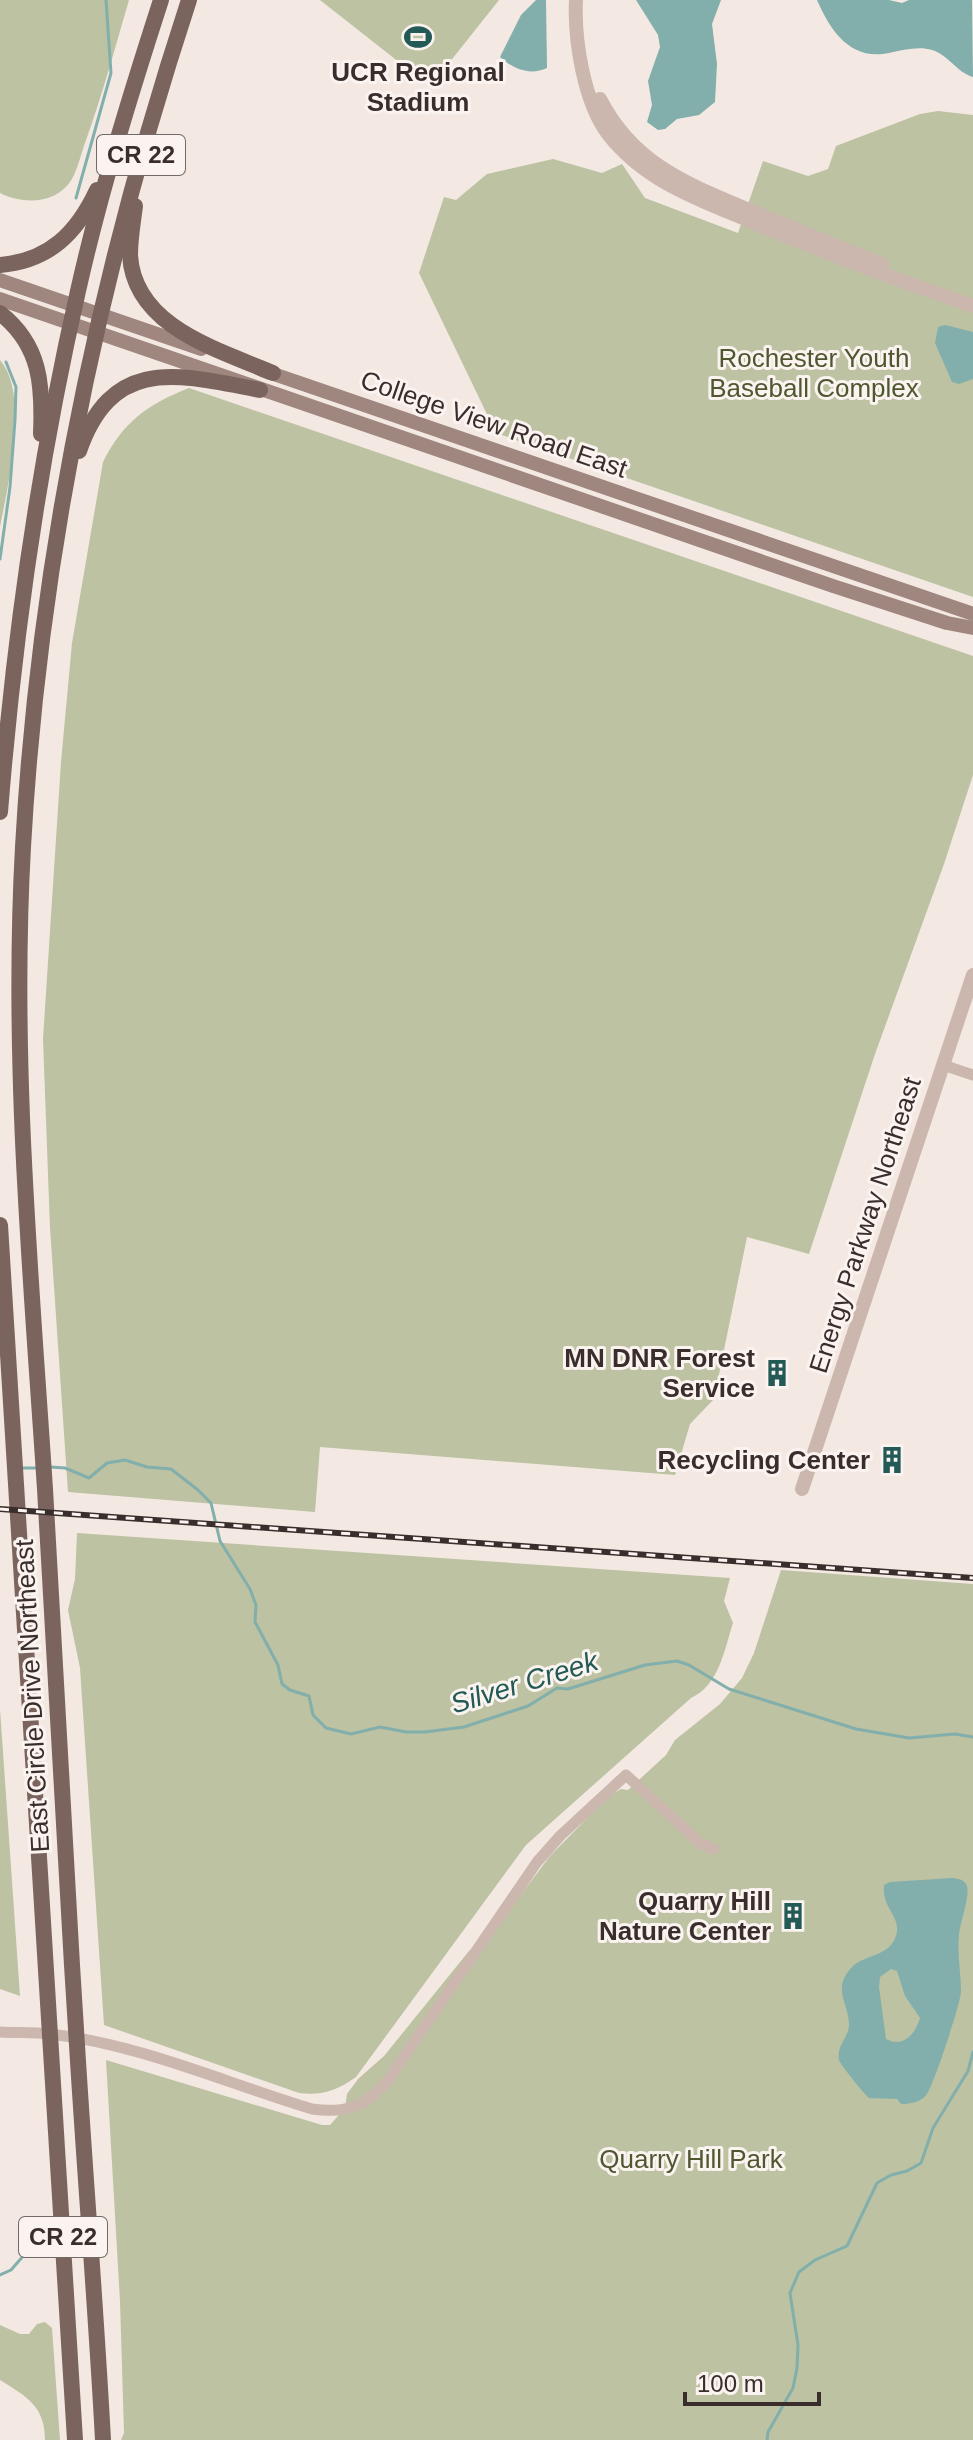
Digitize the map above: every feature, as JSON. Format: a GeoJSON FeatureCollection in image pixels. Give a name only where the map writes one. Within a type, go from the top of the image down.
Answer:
{"type":"FeatureCollection","features":[{"type":"Feature","properties":{"kind":"main road","name":"CR 22"},"geometry":{"type":"LineString","coordinates":[[0,812],[12,678],[39,487],[71,323],[124,117],[161,0]]}},
{"type":"Feature","properties":{"kind":"main road","name":"CR 22"},"geometry":{"type":"LineString","coordinates":[[96,331],[125,208],[189,0]]}},
{"type":"Feature","properties":{"kind":"main road"},"geometry":{"type":"LineString","coordinates":[[0,265],[39,257],[62,242],[77,226],[97,190],[124,117]]}},
{"type":"Feature","properties":{"kind":"main road"},"geometry":{"type":"LineString","coordinates":[[148,130],[131,237],[131,264],[138,286],[151,306],[174,327],[273,373]]}},
{"type":"Feature","properties":{"kind":"main road","name":"College View Road East"},"geometry":{"type":"LineString","coordinates":[[0,280],[973,614]]}},
{"type":"Feature","properties":{"kind":"main road","name":"College View Road East"},"geometry":{"type":"LineString","coordinates":[[0,299],[833,586],[917,614],[973,628]]}},
{"type":"Feature","properties":{"kind":"main road"},"geometry":{"type":"LineString","coordinates":[[0,313],[24,338],[40,375],[39,487]]}},
{"type":"Feature","properties":{"kind":"main road","name":"East Circle Drive Northeast"},"geometry":{"type":"LineString","coordinates":[[96,331],[59,521],[39,670],[23,844],[19,969],[21,1137],[103,2440]]}},
{"type":"Feature","properties":{"kind":"main road"},"geometry":{"type":"LineString","coordinates":[[59,521],[88,429],[103,406],[120,391],[143,380],[172,376],[260,390]]}},
{"type":"Feature","properties":{"kind":"main road","name":"East Circle Drive Northeast"},"geometry":{"type":"LineString","coordinates":[[0,1225],[75,2440]]}},
{"type":"Feature","properties":{"kind":"street"},"geometry":{"type":"LineString","coordinates":[[576,0],[577,40],[594,108],[606,131],[627,155],[661,182],[827,254],[973,306]]}},
{"type":"Feature","properties":{"kind":"street"},"geometry":{"type":"LineString","coordinates":[[585,73],[622,135],[672,176],[832,244],[973,297]]}},
{"type":"Feature","properties":{"kind":"street","name":"Energy Parkway Northeast"},"geometry":{"type":"LineString","coordinates":[[802,1489],[973,975]]}},
{"type":"Feature","properties":{"kind":"street"},"geometry":{"type":"LineString","coordinates":[[943,1065],[973,1075]]}},
{"type":"Feature","properties":{"kind":"street"},"geometry":{"type":"LineString","coordinates":[[0,2032],[77,2038],[140,2054],[312,2109],[334,2111],[354,2108],[373,2096],[388,2080],[537,1862],[560,1836],[626,1775],[701,1844],[714,1849]]}},
{"type":"Feature","properties":{"kind":"green space"},"geometry":{"type":"Polygon","coordinates":[[[0,0],[129,0],[74,175],[66,187],[49,198],[19,199],[0,193],[0,0]]]}},
{"type":"Feature","properties":{"kind":"green space","name":"UCR Regional Stadium"},"geometry":{"type":"Polygon","coordinates":[[[320,0],[499,0],[441,73],[423,81],[320,0]]]}},
{"type":"Feature","properties":{"kind":"green space","name":"Rochester Youth Baseball Complex"},"geometry":{"type":"Polygon","coordinates":[[[938,111],[973,115],[973,597],[496,433],[419,273],[444,197],[456,200],[487,174],[553,159],[602,173],[622,164],[645,198],[738,233],[763,161],[808,176],[828,169],[836,146],[920,114],[938,111]]]}},
{"type":"Feature","properties":{"kind":"green space"},"geometry":{"type":"Polygon","coordinates":[[[0,360],[9,375],[15,417],[0,527],[0,360]]]}},
{"type":"Feature","properties":{"kind":"green space"},"geometry":{"type":"Polygon","coordinates":[[[189,388],[973,656],[973,775],[809,1254],[747,1237],[714,1399],[690,1424],[675,1475],[320,1447],[315,1512],[68,1492],[50,1228],[43,1039],[72,643],[103,462],[119,436],[138,416],[189,388]]]}},
{"type":"Feature","properties":{"kind":"green space"},"geometry":{"type":"Polygon","coordinates":[[[77,1533],[730,1578],[724,1601],[733,1623],[719,1666],[708,1685],[526,1845],[356,2077],[329,2091],[299,2093],[104,2025],[80,1668],[68,1610],[75,1579],[77,1533]]]}},
{"type":"Feature","properties":{"kind":"green space","name":"Quarry Hill Park"},"geometry":{"type":"Polygon","coordinates":[[[781,1570],[973,1584],[973,2440],[121,2440],[124,2433],[120,2301],[106,2060],[330,2125],[345,2108],[347,2094],[358,2079],[384,2056],[469,1951],[492,1933],[550,1856],[609,1796],[621,1789],[628,1790],[666,1755],[675,1740],[720,1704],[742,1678],[754,1653],[781,1570]]]}},
{"type":"Feature","properties":{"kind":"green space"},"geometry":{"type":"Polygon","coordinates":[[[0,1709],[20,1996],[0,1989],[0,1709]]]}},
{"type":"Feature","properties":{"kind":"green space"},"geometry":{"type":"Polygon","coordinates":[[[45,2322],[52,2328],[60,2440],[45,2440],[42,2419],[33,2404],[0,2380],[0,2325],[20,2334],[29,2334],[37,2324],[45,2322]]]}},
{"type":"Feature","properties":{"kind":"water"},"geometry":{"type":"Polygon","coordinates":[[[536,0],[546,0],[547,68],[528,71],[510,65],[500,57],[521,15],[536,0]]]}},
{"type":"Feature","properties":{"kind":"water"},"geometry":{"type":"Polygon","coordinates":[[[636,0],[721,0],[712,24],[717,64],[715,102],[699,115],[677,119],[665,129],[658,130],[647,122],[652,105],[648,81],[660,47],[658,35],[636,0]]]}},
{"type":"Feature","properties":{"kind":"water"},"geometry":{"type":"Polygon","coordinates":[[[817,0],[889,0],[902,3],[909,0],[972,0],[973,77],[932,50],[916,48],[876,54],[853,48],[836,33],[817,0]]]}},
{"type":"Feature","properties":{"kind":"water"},"geometry":{"type":"Polygon","coordinates":[[[945,325],[973,332],[973,379],[959,384],[952,382],[935,343],[938,327],[945,325]]]}},
{"type":"Feature","properties":{"kind":"water"},"geometry":{"type":"Polygon","coordinates":[[[952,1878],[963,1881],[968,1890],[959,1935],[961,1991],[957,2010],[928,2092],[920,2100],[905,2104],[897,2099],[869,2098],[839,2060],[849,2025],[842,1989],[846,1975],[857,1963],[888,1948],[896,1936],[896,1923],[884,1894],[884,1885],[952,1878]],[[891,1969],[880,1977],[879,1987],[886,2039],[898,2042],[912,2034],[920,2018],[905,1996],[897,1971],[891,1969]]]}},
{"type":"Feature","properties":{"kind":"waterway"},"geometry":{"type":"LineString","coordinates":[[76,198],[111,73],[106,0]]}},
{"type":"Feature","properties":{"kind":"waterway"},"geometry":{"type":"LineString","coordinates":[[0,559],[15,420],[16,387],[6,362]]}},
{"type":"Feature","properties":{"kind":"waterway","name":"Silver Creek"},"geometry":{"type":"LineString","coordinates":[[51,1467],[65,1468],[89,1478],[107,1463],[125,1460],[147,1467],[171,1469],[198,1490],[211,1503],[220,1541],[250,1589],[256,1605],[255,1622],[278,1665],[282,1684],[309,1696],[313,1715],[326,1728],[351,1734],[380,1727],[406,1732],[464,1727],[528,1706],[557,1688],[568,1689],[645,1665],[677,1661],[729,1689],[856,1729],[909,1738],[955,1734],[973,1737]]}},
{"type":"Feature","properties":{"kind":"waterway","name":"Silver Creek"},"geometry":{"type":"LineString","coordinates":[[19,1468],[40,1468]]}},
{"type":"Feature","properties":{"kind":"waterway"},"geometry":{"type":"LineString","coordinates":[[767,2440],[768,2432],[793,2388],[797,2368],[798,2345],[790,2293],[799,2272],[815,2260],[847,2246],[877,2183],[921,2163],[933,2128],[968,2071],[973,2052]]}},
{"type":"Feature","properties":{"kind":"waterway"},"geometry":{"type":"LineString","coordinates":[[0,2275],[11,2270],[31,2247]]}},
{"type":"Feature","properties":{"kind":"railway"},"geometry":{"type":"LineString","coordinates":[[0,1509],[973,1578]]}},
{"type":"Feature","properties":{"kind":"place","name":"UCR Regional Stadium"},"geometry":{"type":"Point","coordinates":[418,37]}},
{"type":"Feature","properties":{"kind":"place","name":"MN DNR Forest Service"},"geometry":{"type":"Point","coordinates":[777,1373]}},
{"type":"Feature","properties":{"kind":"place","name":"Recycling Center"},"geometry":{"type":"Point","coordinates":[892,1460]}},
{"type":"Feature","properties":{"kind":"place","name":"Quarry Hill Nature Center"},"geometry":{"type":"Point","coordinates":[793,1916]}}]}
